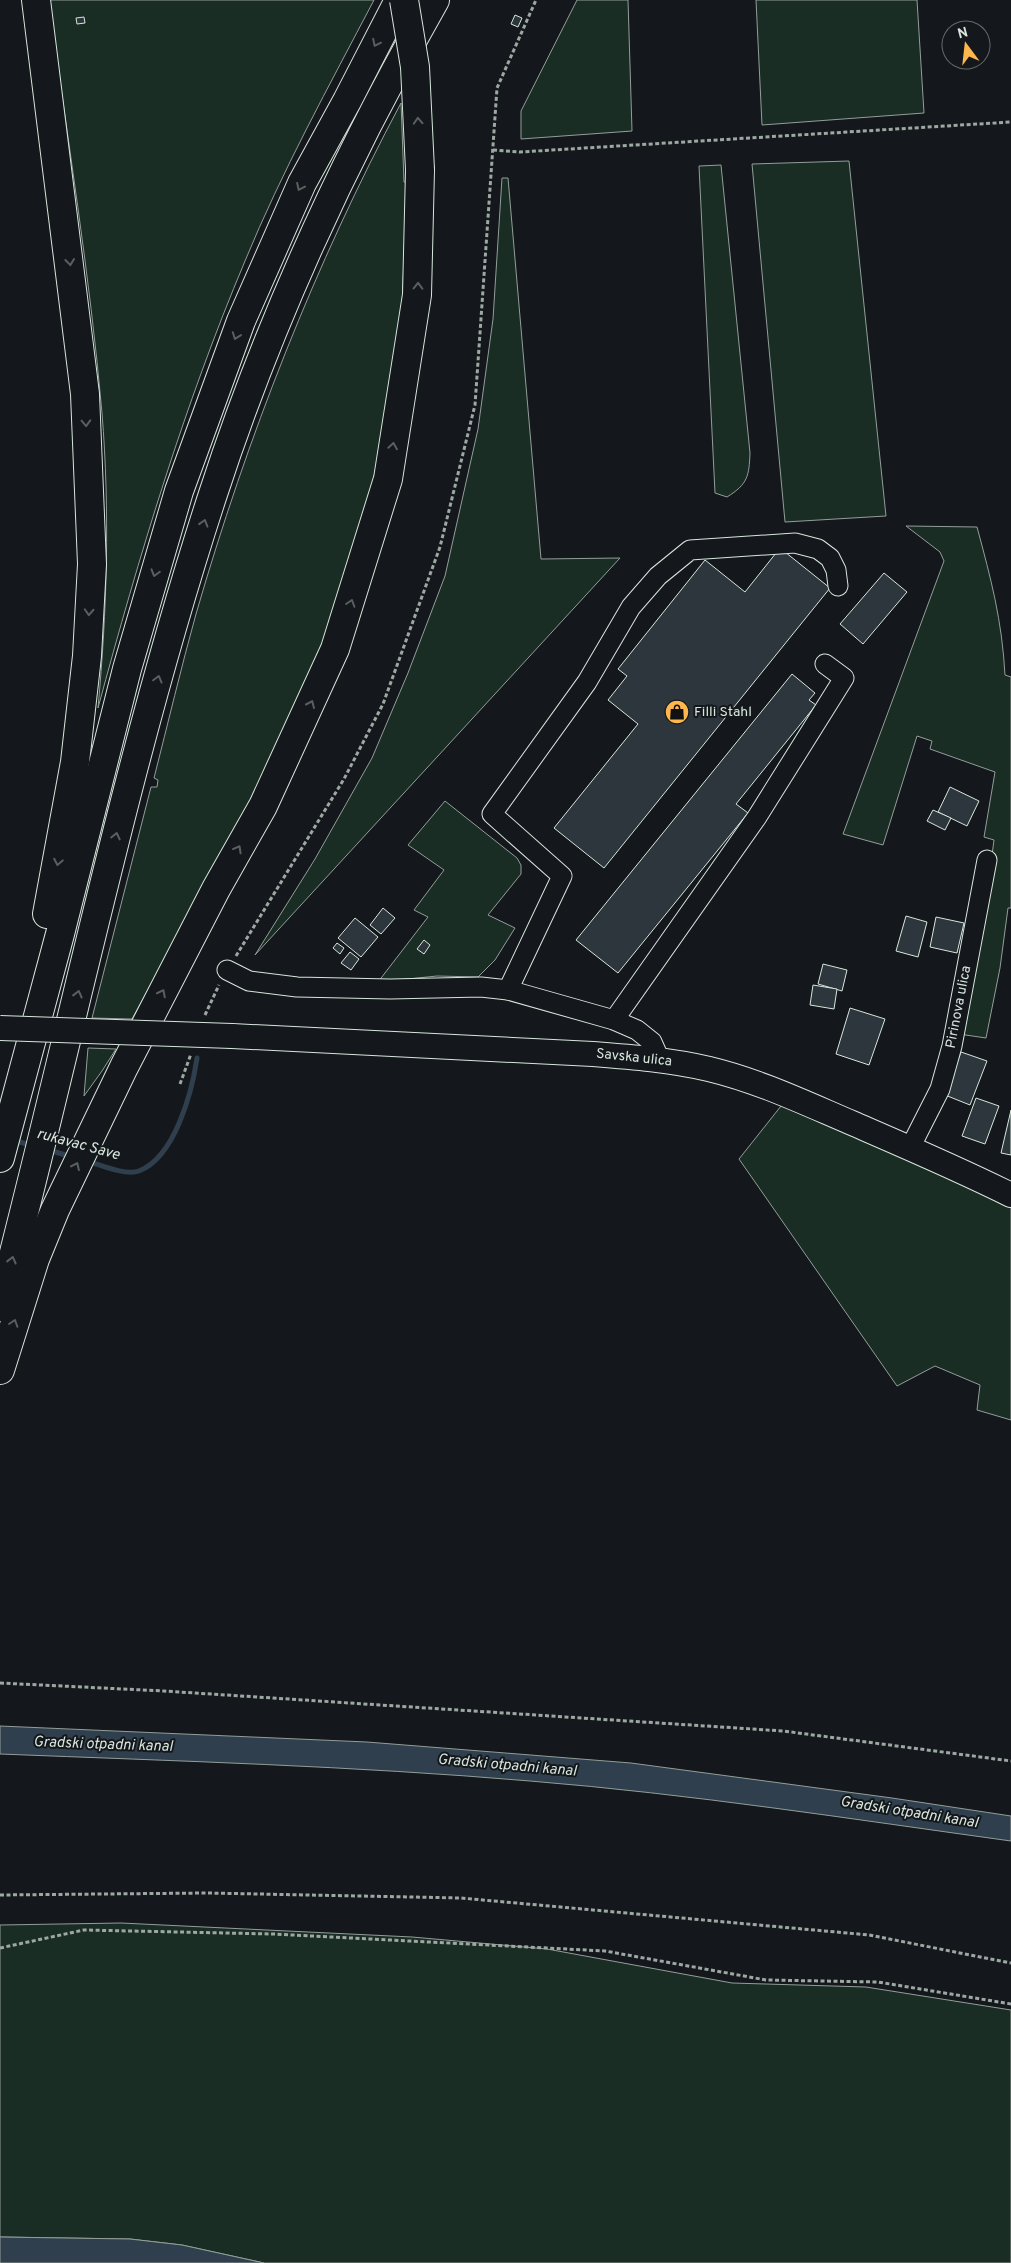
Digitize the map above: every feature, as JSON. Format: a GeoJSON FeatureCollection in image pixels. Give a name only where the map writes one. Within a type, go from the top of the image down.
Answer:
{"type":"FeatureCollection","features":[{"type":"Feature","properties":{"kind":"highway"},"geometry":{"type":"LineString","coordinates":[[19,0],[45,177],[64,213]]}},
{"type":"Feature","properties":{"kind":"highway"},"geometry":{"type":"LineString","coordinates":[[15,1083],[11,1069],[58,864],[75,762],[87,656],[92,564],[85,394],[36,0]]}},
{"type":"Feature","properties":{"kind":"highway"},"geometry":{"type":"LineString","coordinates":[[0,1158],[10,1116],[15,1083],[62,925],[128,669],[179,491],[241,321],[302,183],[399,0]]}},
{"type":"Feature","properties":{"kind":"highway"},"geometry":{"type":"LineString","coordinates":[[0,1370],[35,1259],[55,1210],[105,1104],[216,889],[262,806],[335,649],[388,479],[417,295],[420,170],[415,67],[404,0]]}},
{"type":"Feature","properties":{"kind":"highway"},"geometry":{"type":"LineString","coordinates":[[0,1307],[123,808],[160,671],[214,493],[273,331],[334,192],[394,72],[435,0]]}},
{"type":"Feature","properties":{"kind":"main road","name":"Savska ulica"},"geometry":{"type":"LineString","coordinates":[[0,1028],[232,1036],[575,1053],[660,1060],[710,1070],[791,1097],[910,1148],[1011,1195]]}},
{"type":"Feature","properties":{"kind":"street"},"geometry":{"type":"LineString","coordinates":[[508,990],[562,876],[492,814],[587,682],[631,607],[658,576],[690,550],[795,543],[818,549],[830,558],[836,570],[838,586]]}},
{"type":"Feature","properties":{"kind":"street"},"geometry":{"type":"LineString","coordinates":[[614,1020],[757,817],[844,678],[825,664]]}},
{"type":"Feature","properties":{"kind":"street","name":"Pirinova ulica"},"geometry":{"type":"LineString","coordinates":[[910,1148],[940,1088],[952,1046],[987,860]]}},
{"type":"Feature","properties":{"kind":"street"},"geometry":{"type":"LineString","coordinates":[[227,970],[249,981],[297,987],[390,990],[481,987],[508,990],[614,1020],[637,1030],[652,1042],[660,1060]]}},
{"type":"Feature","properties":{"kind":"path"},"geometry":{"type":"LineString","coordinates":[[204,1019],[210,1000],[227,970],[344,779],[383,704],[440,547],[475,405],[497,88],[536,0]]}},
{"type":"Feature","properties":{"kind":"path"},"geometry":{"type":"LineString","coordinates":[[493,150],[530,152],[1011,122]]}},
{"type":"Feature","properties":{"kind":"path"},"geometry":{"type":"LineString","coordinates":[[180,1084],[194,1047]]}},
{"type":"Feature","properties":{"kind":"path"},"geometry":{"type":"LineString","coordinates":[[0,1683],[164,1691],[783,1731],[1011,1761]]}},
{"type":"Feature","properties":{"kind":"path"},"geometry":{"type":"LineString","coordinates":[[0,1895],[207,1892],[461,1898],[868,1935],[1011,1963]]}},
{"type":"Feature","properties":{"kind":"path"},"geometry":{"type":"LineString","coordinates":[[0,1948],[84,1930],[273,1934],[605,1950],[766,1980],[878,1982],[1011,2004]]}},
{"type":"Feature","properties":{"kind":"green space"},"geometry":{"type":"Polygon","coordinates":[[[49,0],[374,0],[274,194],[223,316],[182,426],[146,538],[98,708],[104,635],[107,524],[102,413],[85,258],[49,0]]]}},
{"type":"Feature","properties":{"kind":"green space"},"geometry":{"type":"Polygon","coordinates":[[[577,0],[628,0],[632,131],[521,139],[521,111],[577,0]]]}},
{"type":"Feature","properties":{"kind":"green space"},"geometry":{"type":"Polygon","coordinates":[[[756,0],[917,0],[924,113],[762,125],[756,0]]]}},
{"type":"Feature","properties":{"kind":"green space"},"geometry":{"type":"Polygon","coordinates":[[[401,103],[404,182],[407,183],[402,307],[377,464],[359,538],[333,623],[271,765],[132,1019],[92,1018],[151,787],[157,787],[158,780],[154,778],[190,634],[237,483],[285,353],[312,289],[340,226],[401,103]]]}},
{"type":"Feature","properties":{"kind":"green space"},"geometry":{"type":"Polygon","coordinates":[[[849,161],[886,516],[785,522],[752,164],[849,161]]]}},
{"type":"Feature","properties":{"kind":"green space"},"geometry":{"type":"Polygon","coordinates":[[[721,165],[750,453],[746,479],[739,488],[727,497],[715,493],[699,166],[721,165]]]}},
{"type":"Feature","properties":{"kind":"green space"},"geometry":{"type":"Polygon","coordinates":[[[502,178],[508,178],[541,559],[620,558],[255,955],[315,859],[372,758],[408,673],[445,576],[478,429],[493,319],[502,178]]]}},
{"type":"Feature","properties":{"kind":"green space"},"geometry":{"type":"Polygon","coordinates":[[[906,526],[977,527],[999,618],[1005,675],[1011,677],[1011,908],[1008,908],[1000,968],[986,1038],[959,1034],[985,908],[994,840],[984,837],[995,772],[930,749],[932,741],[917,736],[883,845],[843,834],[944,561],[940,552],[906,526]]]}},
{"type":"Feature","properties":{"kind":"green space"},"geometry":{"type":"Polygon","coordinates":[[[445,801],[517,858],[521,865],[521,874],[488,915],[515,928],[495,960],[478,977],[437,976],[378,982],[428,917],[414,910],[444,870],[408,845],[445,801]]]}},
{"type":"Feature","properties":{"kind":"green space"},"geometry":{"type":"Polygon","coordinates":[[[88,1048],[116,1049],[84,1096],[88,1048]]]}},
{"type":"Feature","properties":{"kind":"green space"},"geometry":{"type":"Polygon","coordinates":[[[785,1101],[911,1158],[1011,1208],[1011,1420],[977,1410],[980,1385],[935,1366],[897,1386],[739,1159],[785,1101]]]}},
{"type":"Feature","properties":{"kind":"green space"},"geometry":{"type":"Polygon","coordinates":[[[121,1923],[412,1937],[547,1949],[732,1983],[866,1987],[1011,2010],[1011,2263],[264,2263],[182,2245],[130,2239],[0,2237],[0,1925],[121,1923]]]}},
{"type":"Feature","properties":{"kind":"water","name":"Gradski otpadni kanal"},"geometry":{"type":"Polygon","coordinates":[[[0,1726],[367,1742],[631,1763],[1011,1816],[1011,1841],[711,1800],[590,1786],[332,1768],[0,1754],[0,1726]]]}},
{"type":"Feature","properties":{"kind":"water"},"geometry":{"type":"Polygon","coordinates":[[[0,2237],[130,2239],[182,2245],[264,2263],[0,2263],[0,2237]]]}},
{"type":"Feature","properties":{"kind":"building"},"geometry":{"type":"Polygon","coordinates":[[[515,15],[522,18],[518,27],[511,24],[515,15]]]}},
{"type":"Feature","properties":{"kind":"building"},"geometry":{"type":"Polygon","coordinates":[[[84,17],[85,23],[77,24],[76,18],[84,17]]]}},
{"type":"Feature","properties":{"kind":"building","name":"Filli Stahl"},"geometry":{"type":"Polygon","coordinates":[[[780,548],[830,588],[604,868],[554,828],[638,724],[608,700],[627,676],[618,669],[705,560],[745,592],[780,548]]]}},
{"type":"Feature","properties":{"kind":"building"},"geometry":{"type":"Polygon","coordinates":[[[884,573],[907,592],[863,644],[840,624],[884,573]]]}},
{"type":"Feature","properties":{"kind":"building"},"geometry":{"type":"Polygon","coordinates":[[[792,674],[815,693],[809,700],[816,705],[736,804],[748,813],[618,973],[576,940],[792,674]]]}},
{"type":"Feature","properties":{"kind":"building"},"geometry":{"type":"Polygon","coordinates":[[[950,787],[979,801],[967,826],[938,812],[950,787]]]}},
{"type":"Feature","properties":{"kind":"building"},"geometry":{"type":"Polygon","coordinates":[[[933,810],[951,818],[945,830],[927,821],[933,810]]]}},
{"type":"Feature","properties":{"kind":"building"},"geometry":{"type":"Polygon","coordinates":[[[383,908],[395,918],[381,934],[370,925],[383,908]]]}},
{"type":"Feature","properties":{"kind":"building"},"geometry":{"type":"Polygon","coordinates":[[[906,916],[927,922],[918,957],[896,951],[906,916]]]}},
{"type":"Feature","properties":{"kind":"building"},"geometry":{"type":"Polygon","coordinates":[[[936,917],[964,923],[957,953],[930,947],[936,917]]]}},
{"type":"Feature","properties":{"kind":"building"},"geometry":{"type":"Polygon","coordinates":[[[355,918],[378,937],[361,957],[338,938],[355,918]]]}},
{"type":"Feature","properties":{"kind":"building"},"geometry":{"type":"Polygon","coordinates":[[[424,940],[430,945],[424,954],[417,949],[424,940]]]}},
{"type":"Feature","properties":{"kind":"building"},"geometry":{"type":"Polygon","coordinates":[[[337,943],[344,948],[340,954],[333,948],[337,943]]]}},
{"type":"Feature","properties":{"kind":"building"},"geometry":{"type":"Polygon","coordinates":[[[350,952],[359,959],[351,970],[341,963],[350,952]]]}},
{"type":"Feature","properties":{"kind":"building"},"geometry":{"type":"Polygon","coordinates":[[[823,964],[847,970],[842,991],[818,984],[823,964]]]}},
{"type":"Feature","properties":{"kind":"building"},"geometry":{"type":"Polygon","coordinates":[[[813,985],[837,989],[834,1009],[810,1005],[813,985]]]}},
{"type":"Feature","properties":{"kind":"building"},"geometry":{"type":"Polygon","coordinates":[[[850,1008],[885,1019],[869,1065],[836,1054],[850,1008]]]}},
{"type":"Feature","properties":{"kind":"building"},"geometry":{"type":"Polygon","coordinates":[[[961,1052],[987,1061],[970,1105],[945,1095],[961,1052]]]}},
{"type":"Feature","properties":{"kind":"building"},"geometry":{"type":"Polygon","coordinates":[[[976,1098],[999,1106],[985,1144],[962,1136],[976,1098]]]}},
{"type":"Feature","properties":{"kind":"building"},"geometry":{"type":"Polygon","coordinates":[[[1011,1110],[1011,1155],[1001,1153],[1011,1110]]]}},
{"type":"Feature","properties":{"kind":"waterway","name":"rukavac Save"},"geometry":{"type":"LineString","coordinates":[[87,1161],[127,1172],[139,1171],[152,1164],[163,1152],[180,1122],[191,1088],[197,1058]]}},
{"type":"Feature","properties":{"kind":"waterway","name":"rukavac Save"},"geometry":{"type":"LineString","coordinates":[[13,1140],[33,1146]]}},
{"type":"Feature","properties":{"kind":"waterway","name":"rukavac Save"},"geometry":{"type":"LineString","coordinates":[[49,1150],[72,1157]]}},
{"type":"Feature","properties":{"kind":"place","name":"Filli Stahl"},"geometry":{"type":"Point","coordinates":[677,712]}}]}
